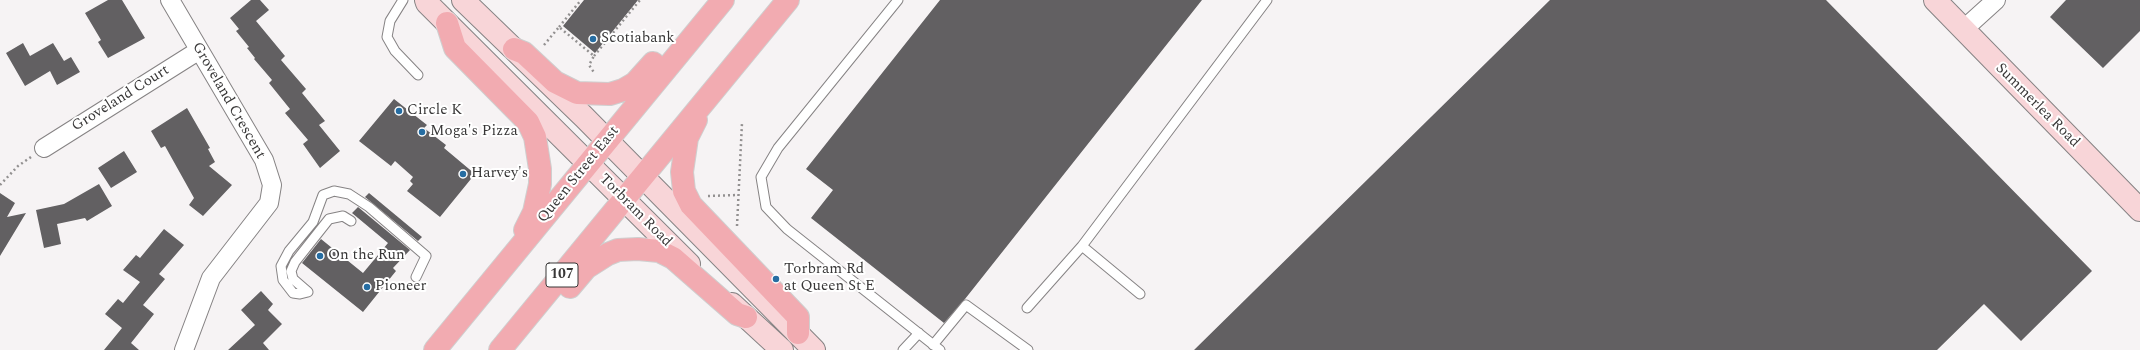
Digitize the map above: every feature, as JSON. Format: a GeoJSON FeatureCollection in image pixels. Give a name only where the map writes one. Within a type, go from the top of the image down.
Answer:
{"type":"FeatureCollection","features":[{"type":"Feature","properties":{"kind":"main road","name":"Torbram Road"},"geometry":{"type":"LineString","coordinates":[[426,0],[447,23],[624,200],[782,350]]}},
{"type":"Feature","properties":{"kind":"main road","name":"Torbram Road"},"geometry":{"type":"LineString","coordinates":[[463,0],[607,140],[814,350]]}},
{"type":"Feature","properties":{"kind":"main road","name":"107"},"geometry":{"type":"LineString","coordinates":[[500,350],[788,0]]}},
{"type":"Feature","properties":{"kind":"main road","name":"Summerlea Road"},"geometry":{"type":"LineString","coordinates":[[1935,0],[2140,210]]}},
{"type":"Feature","properties":{"kind":"main road"},"geometry":{"type":"LineString","coordinates":[[514,49],[524,53],[555,82],[577,93],[610,94],[623,90],[635,83],[703,4],[722,2]]}},
{"type":"Feature","properties":{"kind":"main road","name":"Queen Street East"},"geometry":{"type":"LineString","coordinates":[[435,350],[722,2]]}},
{"type":"Feature","properties":{"kind":"main road"},"geometry":{"type":"LineString","coordinates":[[447,23],[455,48],[528,122],[535,137],[540,169],[538,199],[530,224],[495,270],[493,280]]}},
{"type":"Feature","properties":{"kind":"main road"},"geometry":{"type":"LineString","coordinates":[[736,62],[731,76],[693,123],[687,138],[683,164],[684,191],[691,205],[798,317],[798,333]]}},
{"type":"Feature","properties":{"kind":"main road"},"geometry":{"type":"LineString","coordinates":[[518,350],[586,268],[608,254],[618,250],[659,251],[674,258],[737,314],[746,317]]}},
{"type":"Feature","properties":{"kind":"street","name":"Groveland Crescent"},"geometry":{"type":"LineString","coordinates":[[170,0],[198,51],[264,160],[272,185],[269,203],[211,278],[184,350]]}},
{"type":"Feature","properties":{"kind":"street"},"geometry":{"type":"LineString","coordinates":[[1964,29],[1996,0]]}},
{"type":"Feature","properties":{"kind":"street","name":"Groveland Court"},"geometry":{"type":"LineString","coordinates":[[44,148],[198,51]]}},
{"type":"Feature","properties":{"kind":"lane"},"geometry":{"type":"LineString","coordinates":[[403,0],[390,21],[387,37],[395,52],[418,75]]}},
{"type":"Feature","properties":{"kind":"lane"},"geometry":{"type":"LineString","coordinates":[[898,0],[778,148],[761,177],[766,207],[787,229],[937,347],[966,305],[1028,350]]}},
{"type":"Feature","properties":{"kind":"lane"},"geometry":{"type":"LineString","coordinates":[[1027,308],[1082,246],[1267,0]]}},
{"type":"Feature","properties":{"kind":"lane"},"geometry":{"type":"LineString","coordinates":[[351,220],[343,216],[329,219],[295,262],[290,271],[293,279],[308,292],[300,294],[293,293],[283,280],[281,266],[289,251],[312,222],[323,195],[334,191],[349,194],[426,256],[416,277]]}},
{"type":"Feature","properties":{"kind":"lane"},"geometry":{"type":"LineString","coordinates":[[1082,246],[1140,294]]}},
{"type":"Feature","properties":{"kind":"lane"},"geometry":{"type":"LineString","coordinates":[[903,350],[919,333]]}},
{"type":"Feature","properties":{"kind":"path"},"geometry":{"type":"LineString","coordinates":[[544,45],[581,0]]}},
{"type":"Feature","properties":{"kind":"path"},"geometry":{"type":"LineString","coordinates":[[599,80],[589,64],[640,0]]}},
{"type":"Feature","properties":{"kind":"path"},"geometry":{"type":"LineString","coordinates":[[559,27],[594,56]]}},
{"type":"Feature","properties":{"kind":"path"},"geometry":{"type":"LineString","coordinates":[[737,232],[742,123]]}},
{"type":"Feature","properties":{"kind":"path"},"geometry":{"type":"LineString","coordinates":[[0,185],[18,166],[44,148]]}},
{"type":"Feature","properties":{"kind":"path"},"geometry":{"type":"LineString","coordinates":[[701,196],[738,195]]}},
{"type":"Feature","properties":{"kind":"building"},"geometry":{"type":"Polygon","coordinates":[[[108,0],[122,0],[145,38],[108,58],[98,42],[101,40],[85,13],[108,0]]]}},
{"type":"Feature","properties":{"kind":"building"},"geometry":{"type":"Polygon","coordinates":[[[251,0],[260,0],[269,10],[256,21],[285,56],[281,60],[306,89],[302,93],[325,121],[319,125],[340,151],[320,168],[303,144],[308,140],[285,113],[290,109],[269,83],[272,80],[254,59],[255,58],[247,48],[249,47],[236,31],[239,29],[230,18],[251,0]]]}},
{"type":"Feature","properties":{"kind":"building","name":"Scotiabank"},"geometry":{"type":"Polygon","coordinates":[[[584,0],[638,0],[595,53],[563,26],[584,0]]]}},
{"type":"Feature","properties":{"kind":"building"},"geometry":{"type":"Polygon","coordinates":[[[940,0],[1202,0],[965,299],[944,323],[811,218],[833,190],[806,169],[940,0]]]}},
{"type":"Feature","properties":{"kind":"building"},"geometry":{"type":"Polygon","coordinates":[[[1550,0],[1826,0],[2092,271],[2021,341],[1984,304],[1937,350],[1194,350],[1550,0]]]}},
{"type":"Feature","properties":{"kind":"building"},"geometry":{"type":"Polygon","coordinates":[[[2066,0],[2140,0],[2140,31],[2103,68],[2050,17],[2066,0]]]}},
{"type":"Feature","properties":{"kind":"building"},"geometry":{"type":"Polygon","coordinates":[[[23,43],[30,56],[53,43],[64,61],[71,57],[80,72],[57,85],[50,71],[25,86],[6,53],[23,43]]]}},
{"type":"Feature","properties":{"kind":"building"},"geometry":{"type":"Polygon","coordinates":[[[394,99],[427,125],[424,128],[446,145],[444,148],[475,174],[440,217],[407,191],[413,184],[410,181],[413,177],[395,161],[391,166],[359,141],[394,99]]]}},
{"type":"Feature","properties":{"kind":"building"},"geometry":{"type":"Polygon","coordinates":[[[187,108],[210,148],[208,149],[215,162],[209,166],[232,185],[203,216],[189,205],[194,198],[165,146],[161,148],[151,131],[187,108]]]}},
{"type":"Feature","properties":{"kind":"building"},"geometry":{"type":"Polygon","coordinates":[[[124,151],[137,172],[111,188],[98,168],[124,151]]]}},
{"type":"Feature","properties":{"kind":"building"},"geometry":{"type":"Polygon","coordinates":[[[99,184],[112,206],[87,221],[85,218],[57,224],[61,244],[44,248],[36,210],[64,204],[99,184]]]}},
{"type":"Feature","properties":{"kind":"building"},"geometry":{"type":"Polygon","coordinates":[[[0,193],[15,203],[7,217],[26,213],[0,256],[0,193]]]}},
{"type":"Feature","properties":{"kind":"building"},"geometry":{"type":"Polygon","coordinates":[[[369,193],[422,237],[418,241],[365,197],[369,193]]]}},
{"type":"Feature","properties":{"kind":"building"},"geometry":{"type":"Polygon","coordinates":[[[358,207],[410,250],[393,268],[396,271],[363,312],[302,263],[321,239],[363,273],[388,243],[352,213],[358,207]]]}},
{"type":"Feature","properties":{"kind":"building"},"geometry":{"type":"Polygon","coordinates":[[[164,229],[184,245],[159,274],[165,279],[143,305],[154,314],[131,343],[139,350],[104,350],[122,328],[105,314],[118,299],[123,303],[140,282],[123,270],[136,255],[140,258],[164,229]]]}},
{"type":"Feature","properties":{"kind":"building"},"geometry":{"type":"Polygon","coordinates":[[[261,291],[273,304],[268,310],[282,324],[263,343],[269,350],[228,350],[255,325],[241,310],[261,291]]]}},
{"type":"Feature","properties":{"kind":"place","name":"Scotiabank"},"geometry":{"type":"Point","coordinates":[593,39]}},
{"type":"Feature","properties":{"kind":"place","name":"Circle K"},"geometry":{"type":"Point","coordinates":[399,111]}},
{"type":"Feature","properties":{"kind":"place","name":"Moga's Pizza"},"geometry":{"type":"Point","coordinates":[422,132]}},
{"type":"Feature","properties":{"kind":"place","name":"Harvey's"},"geometry":{"type":"Point","coordinates":[463,174]}},
{"type":"Feature","properties":{"kind":"place","name":"On the Run"},"geometry":{"type":"Point","coordinates":[320,256]}},
{"type":"Feature","properties":{"kind":"place","name":"Torbram Rd at Queen St E"},"geometry":{"type":"Point","coordinates":[776,279]}},
{"type":"Feature","properties":{"kind":"place","name":"Pioneer"},"geometry":{"type":"Point","coordinates":[367,287]}}]}
